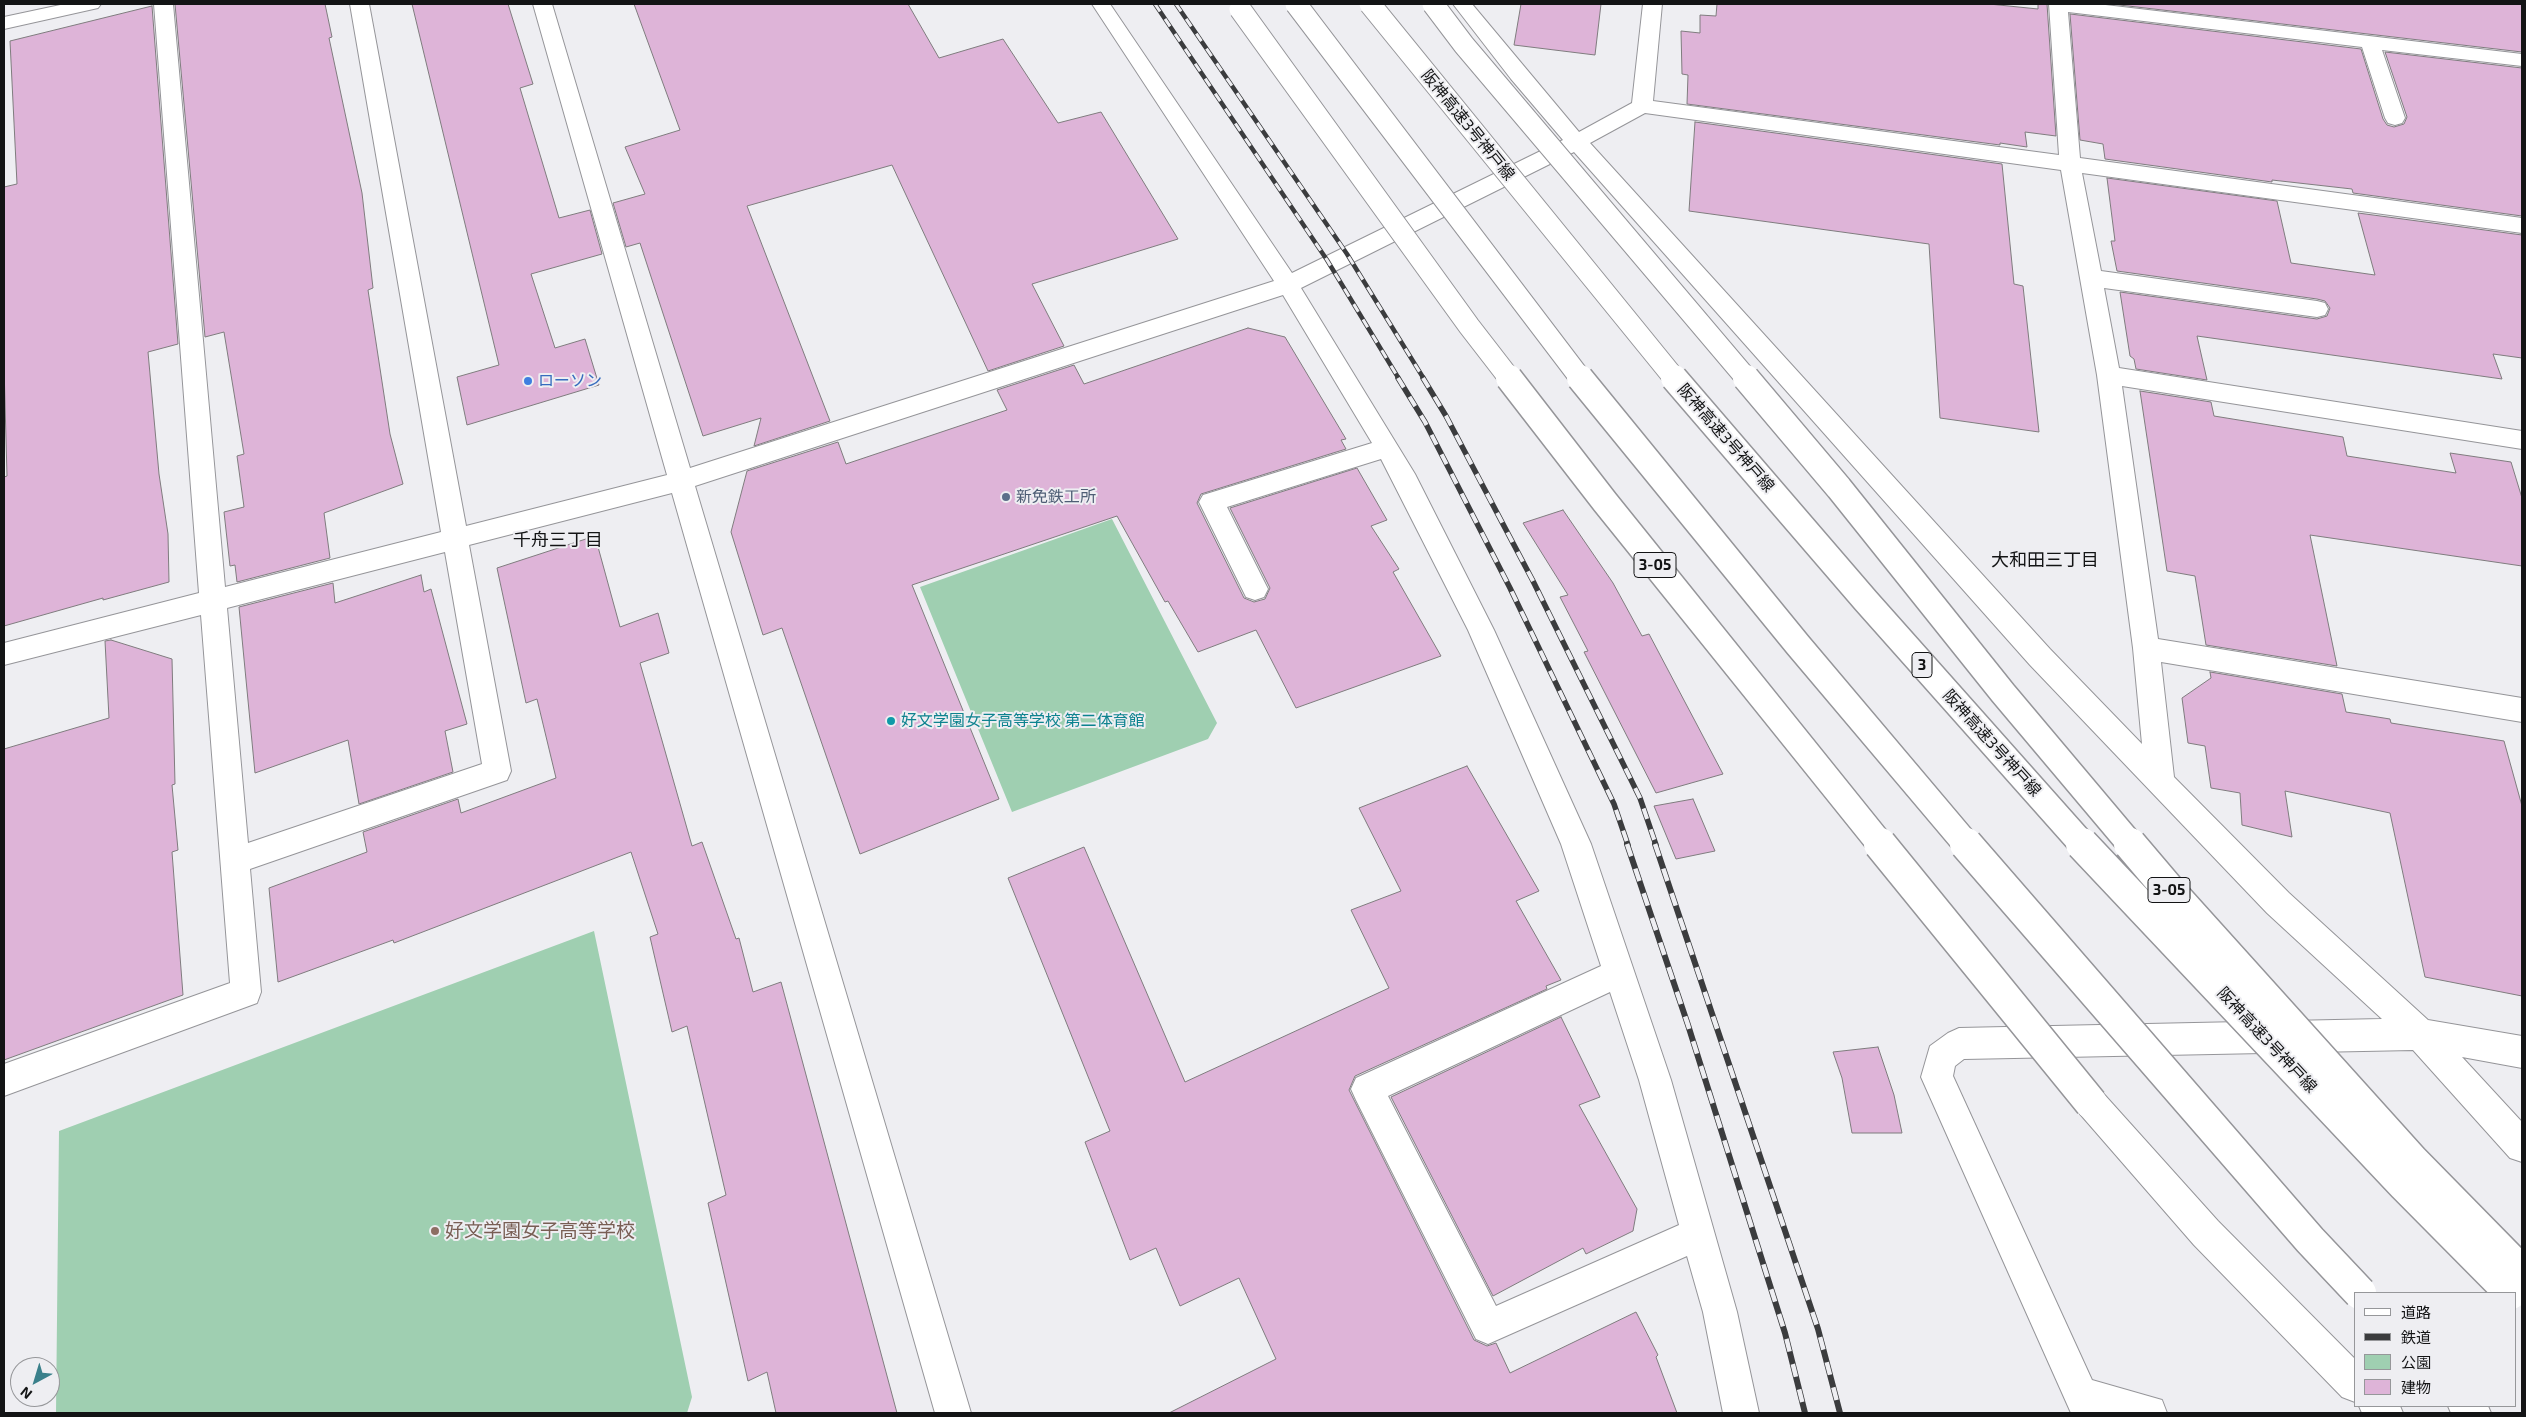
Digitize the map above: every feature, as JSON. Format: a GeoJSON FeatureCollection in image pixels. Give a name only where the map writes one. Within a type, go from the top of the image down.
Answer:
{"type":"FeatureCollection","features":[{"type":"Feature","properties":{"kind":"main road"},"geometry":{"type":"LineString","coordinates":[[4,24],[91,4]]}},
{"type":"Feature","properties":{"kind":"main road"},"geometry":{"type":"LineString","coordinates":[[4,1080],[246,992],[164,4]]}},
{"type":"Feature","properties":{"kind":"main road"},"geometry":{"type":"LineString","coordinates":[[235,861],[497,771],[359,4]]}},
{"type":"Feature","properties":{"kind":"main road"},"geometry":{"type":"LineString","coordinates":[[542,4],[953,1413]]}},
{"type":"Feature","properties":{"kind":"main road"},"geometry":{"type":"LineString","coordinates":[[1101,4],[1288,285],[1403,474],[1481,630],[1572,835],[1655,1080],[1720,1312],[1741,1413]]}},
{"type":"Feature","properties":{"kind":"main road"},"geometry":{"type":"LineString","coordinates":[[1296,4],[1595,398],[1798,645],[2023,912],[2310,1240],[2359,1292]]}},
{"type":"Feature","properties":{"kind":"main road","name":"阪神高速3号神戸線"},"geometry":{"type":"LineString","coordinates":[[1370,4],[1669,372],[1866,601],[2106,870],[2404,1184],[2510,1292]]}},
{"type":"Feature","properties":{"kind":"main road","name":"3-05"},"geometry":{"type":"LineString","coordinates":[[1433,4],[1464,45],[1839,488],[2003,693],[2175,897],[2412,1160],[2522,1272]]}},
{"type":"Feature","properties":{"kind":"main road"},"geometry":{"type":"LineString","coordinates":[[1462,4],[1518,74],[1576,141],[2040,657],[2278,903],[2420,1034],[2522,1146]]}},
{"type":"Feature","properties":{"kind":"main road"},"geometry":{"type":"LineString","coordinates":[[1642,106],[1653,4]]}},
{"type":"Feature","properties":{"kind":"main road"},"geometry":{"type":"LineString","coordinates":[[2160,782],[2146,648],[2109,375],[2070,162],[2058,5],[2522,60]]}},
{"type":"Feature","properties":{"kind":"main road","name":"3-05"},"geometry":{"type":"LineString","coordinates":[[1238,7],[1469,326],[1778,720],[2091,1103],[2206,1233],[2354,1383]]}},
{"type":"Feature","properties":{"kind":"main road"},"geometry":{"type":"LineString","coordinates":[[2370,42],[2395,118]]}},
{"type":"Feature","properties":{"kind":"main road"},"geometry":{"type":"LineString","coordinates":[[4,654],[681,481],[1288,285],[1642,106],[2070,162],[2522,225]]}},
{"type":"Feature","properties":{"kind":"main road"},"geometry":{"type":"LineString","coordinates":[[2092,278],[2317,309]]}},
{"type":"Feature","properties":{"kind":"main road"},"geometry":{"type":"LineString","coordinates":[[2109,375],[2522,440]]}},
{"type":"Feature","properties":{"kind":"main road"},"geometry":{"type":"LineString","coordinates":[[1255,589],[1212,502],[1387,448]]}},
{"type":"Feature","properties":{"kind":"main road"},"geometry":{"type":"LineString","coordinates":[[2146,648],[2522,710]]}},
{"type":"Feature","properties":{"kind":"main road"},"geometry":{"type":"LineString","coordinates":[[1618,973],[1367,1089],[1488,1327],[1698,1234]]}},
{"type":"Feature","properties":{"kind":"main road"},"geometry":{"type":"LineString","coordinates":[[2149,1413],[2086,1404],[1936,1077],[1941,1056],[1959,1044],[2420,1034],[2522,1052]]}},
{"type":"Feature","properties":{"kind":"green space"},"geometry":{"type":"Polygon","coordinates":[[[1112,519],[1217,723],[1208,739],[1012,812],[920,587],[1112,519]]]}},
{"type":"Feature","properties":{"kind":"green space"},"geometry":{"type":"Polygon","coordinates":[[[594,931],[692,1397],[687,1413],[56,1413],[56,1407],[60,1407],[60,1357],[57,1357],[59,1131],[594,931]]]}},
{"type":"Feature","properties":{"kind":"building"},"geometry":{"type":"Polygon","coordinates":[[[175,4],[325,4],[332,37],[329,38],[362,193],[373,288],[368,290],[390,434],[403,484],[324,513],[330,558],[237,582],[235,565],[230,566],[224,512],[244,507],[237,456],[244,454],[224,332],[205,337],[175,4]]]}},
{"type":"Feature","properties":{"kind":"building"},"geometry":{"type":"Polygon","coordinates":[[[412,4],[508,4],[533,84],[520,88],[559,218],[590,210],[602,254],[531,274],[555,348],[585,339],[599,385],[467,425],[457,377],[499,365],[412,4]]]}},
{"type":"Feature","properties":{"kind":"building"},"geometry":{"type":"Polygon","coordinates":[[[634,4],[908,4],[939,58],[1003,39],[1058,123],[1101,112],[1178,239],[1032,284],[1064,346],[988,371],[892,165],[747,206],[830,421],[754,446],[761,418],[703,436],[640,243],[626,247],[613,203],[645,194],[625,147],[680,130],[634,4]]]}},
{"type":"Feature","properties":{"kind":"building"},"geometry":{"type":"Polygon","coordinates":[[[1521,4],[1601,4],[1595,55],[1514,45],[1521,4]]]}},
{"type":"Feature","properties":{"kind":"building"},"geometry":{"type":"Polygon","coordinates":[[[1717,4],[1989,4],[2038,9],[2038,4],[2047,4],[2056,136],[2025,132],[2027,147],[2000,143],[2000,145],[1687,104],[1688,75],[1682,74],[1681,31],[1700,33],[1700,15],[1716,16],[1717,4]]]}},
{"type":"Feature","properties":{"kind":"building"},"geometry":{"type":"Polygon","coordinates":[[[2111,4],[2522,4],[2522,52],[2111,4]]]}},
{"type":"Feature","properties":{"kind":"building"},"geometry":{"type":"Polygon","coordinates":[[[152,6],[178,344],[148,352],[159,474],[168,534],[169,582],[103,600],[103,598],[4,626],[4,477],[7,476],[4,366],[4,187],[17,184],[10,41],[152,6]]]}},
{"type":"Feature","properties":{"kind":"building"},"geometry":{"type":"Polygon","coordinates":[[[2070,14],[2361,49],[2383,119],[2387,125],[2394,127],[2404,124],[2407,117],[2385,52],[2522,68],[2522,216],[2353,193],[2352,189],[2272,180],[2272,182],[2105,159],[2103,144],[2080,140],[2070,14]]]}},
{"type":"Feature","properties":{"kind":"building"},"geometry":{"type":"Polygon","coordinates":[[[1695,122],[2002,164],[2014,284],[2023,286],[2039,432],[1940,418],[1929,244],[1689,211],[1695,122]]]}},
{"type":"Feature","properties":{"kind":"building"},"geometry":{"type":"Polygon","coordinates":[[[2107,178],[2277,201],[2291,263],[2375,275],[2358,213],[2522,235],[2522,358],[2493,354],[2502,379],[2197,336],[2207,380],[2136,369],[2134,359],[2130,356],[2120,292],[2317,319],[2327,316],[2330,308],[2325,301],[2317,299],[2117,271],[2111,241],[2115,241],[2107,178]]]}},
{"type":"Feature","properties":{"kind":"building"},"geometry":{"type":"Polygon","coordinates":[[[1248,328],[1285,337],[1346,439],[1341,440],[1346,449],[1201,494],[1197,503],[1244,598],[1254,602],[1265,599],[1270,588],[1230,508],[1357,468],[1387,520],[1371,526],[1399,569],[1393,572],[1441,656],[1296,708],[1256,630],[1198,652],[1168,601],[1165,602],[1117,516],[912,585],[999,799],[860,854],[782,628],[763,635],[731,532],[747,471],[838,442],[846,464],[1007,410],[997,390],[1074,365],[1084,384],[1248,328]]]}},
{"type":"Feature","properties":{"kind":"building"},"geometry":{"type":"Polygon","coordinates":[[[2140,391],[2211,402],[2214,416],[2343,437],[2347,456],[2456,473],[2450,453],[2511,462],[2522,498],[2522,566],[2310,535],[2337,666],[2206,645],[2195,576],[2167,571],[2140,391]]]}},
{"type":"Feature","properties":{"kind":"building"},"geometry":{"type":"Polygon","coordinates":[[[1563,510],[1613,583],[1642,636],[1649,634],[1723,774],[1656,793],[1584,652],[1588,651],[1560,597],[1568,595],[1523,523],[1563,510]]]}},
{"type":"Feature","properties":{"kind":"building"},"geometry":{"type":"Polygon","coordinates":[[[595,536],[620,627],[658,613],[669,653],[640,663],[692,846],[702,842],[736,939],[739,938],[753,992],[781,982],[897,1413],[776,1413],[767,1372],[748,1381],[708,1203],[726,1195],[687,1026],[672,1032],[650,937],[658,934],[631,852],[394,943],[393,940],[278,982],[269,888],[367,852],[363,832],[458,799],[461,813],[556,778],[537,699],[526,703],[497,568],[595,536]]]}},
{"type":"Feature","properties":{"kind":"building"},"geometry":{"type":"Polygon","coordinates":[[[421,575],[424,592],[431,589],[467,724],[445,731],[453,772],[359,804],[348,740],[255,773],[239,607],[333,583],[335,603],[421,575]]]}},
{"type":"Feature","properties":{"kind":"building"},"geometry":{"type":"Polygon","coordinates":[[[111,640],[172,659],[175,784],[172,785],[178,850],[172,852],[183,995],[4,1060],[4,749],[109,718],[105,641],[111,640]]]}},
{"type":"Feature","properties":{"kind":"building"},"geometry":{"type":"Polygon","coordinates":[[[2210,672],[2342,694],[2346,712],[2390,719],[2391,723],[2504,741],[2522,806],[2522,996],[2425,977],[2390,813],[2285,791],[2292,837],[2242,825],[2240,793],[2211,788],[2205,746],[2188,743],[2182,698],[2211,678],[2210,672]]]}},
{"type":"Feature","properties":{"kind":"building"},"geometry":{"type":"Polygon","coordinates":[[[1467,766],[1539,891],[1516,901],[1561,980],[1546,986],[1547,989],[1355,1076],[1349,1090],[1474,1340],[1487,1346],[1496,1343],[1510,1373],[1636,1312],[1658,1355],[1656,1357],[1677,1413],[1169,1413],[1276,1359],[1239,1278],[1180,1306],[1156,1248],[1130,1260],[1085,1142],[1110,1131],[1008,878],[1084,847],[1185,1082],[1389,988],[1351,910],[1401,891],[1359,808],[1467,766]]]}},
{"type":"Feature","properties":{"kind":"building"},"geometry":{"type":"Polygon","coordinates":[[[1693,799],[1715,851],[1676,859],[1654,806],[1693,799]]]}},
{"type":"Feature","properties":{"kind":"building"},"geometry":{"type":"Polygon","coordinates":[[[1561,1017],[1600,1097],[1579,1105],[1637,1209],[1633,1231],[1586,1254],[1583,1248],[1493,1296],[1391,1097],[1561,1017]]]}},
{"type":"Feature","properties":{"kind":"building"},"geometry":{"type":"Polygon","coordinates":[[[1878,1047],[1894,1095],[1902,1133],[1852,1133],[1842,1078],[1833,1052],[1878,1047]]]}},
{"type":"Feature","properties":{"kind":"railway"},"geometry":{"type":"LineString","coordinates":[[1155,4],[1327,260],[1399,379]]}},
{"type":"Feature","properties":{"kind":"railway"},"geometry":{"type":"LineString","coordinates":[[1176,4],[1347,254],[1424,379]]}},
{"type":"Feature","properties":{"kind":"railway"},"geometry":{"type":"LineString","coordinates":[[1398,378],[1425,422],[1510,588],[1614,804],[1628,845]]}},
{"type":"Feature","properties":{"kind":"railway"},"geometry":{"type":"LineString","coordinates":[[1423,378],[1446,416],[1533,581],[1640,798],[1656,845]]}},
{"type":"Feature","properties":{"kind":"railway"},"geometry":{"type":"LineString","coordinates":[[1627,844],[1688,1025],[1785,1333],[1805,1413]]}},
{"type":"Feature","properties":{"kind":"railway"},"geometry":{"type":"LineString","coordinates":[[1655,844],[1818,1329],[1840,1413]]}},
{"type":"Feature","properties":{"kind":"place","name":"ローソン"},"geometry":{"type":"Point","coordinates":[528,381]}},
{"type":"Feature","properties":{"kind":"place","name":"新免鉄工所"},"geometry":{"type":"Point","coordinates":[1006,497]}},
{"type":"Feature","properties":{"kind":"place","name":"好文学園女子高等学校 第二体育館"},"geometry":{"type":"Point","coordinates":[891,721]}},
{"type":"Feature","properties":{"kind":"place","name":"好文学園女子高等学校"},"geometry":{"type":"Point","coordinates":[435,1231]}},
{"type":"Feature","properties":{"kind":"district","name":"千舟三丁目"},"geometry":{"type":"Point","coordinates":[558,540]}},
{"type":"Feature","properties":{"kind":"district","name":"大和田三丁目"},"geometry":{"type":"Point","coordinates":[2045,560]}}]}
